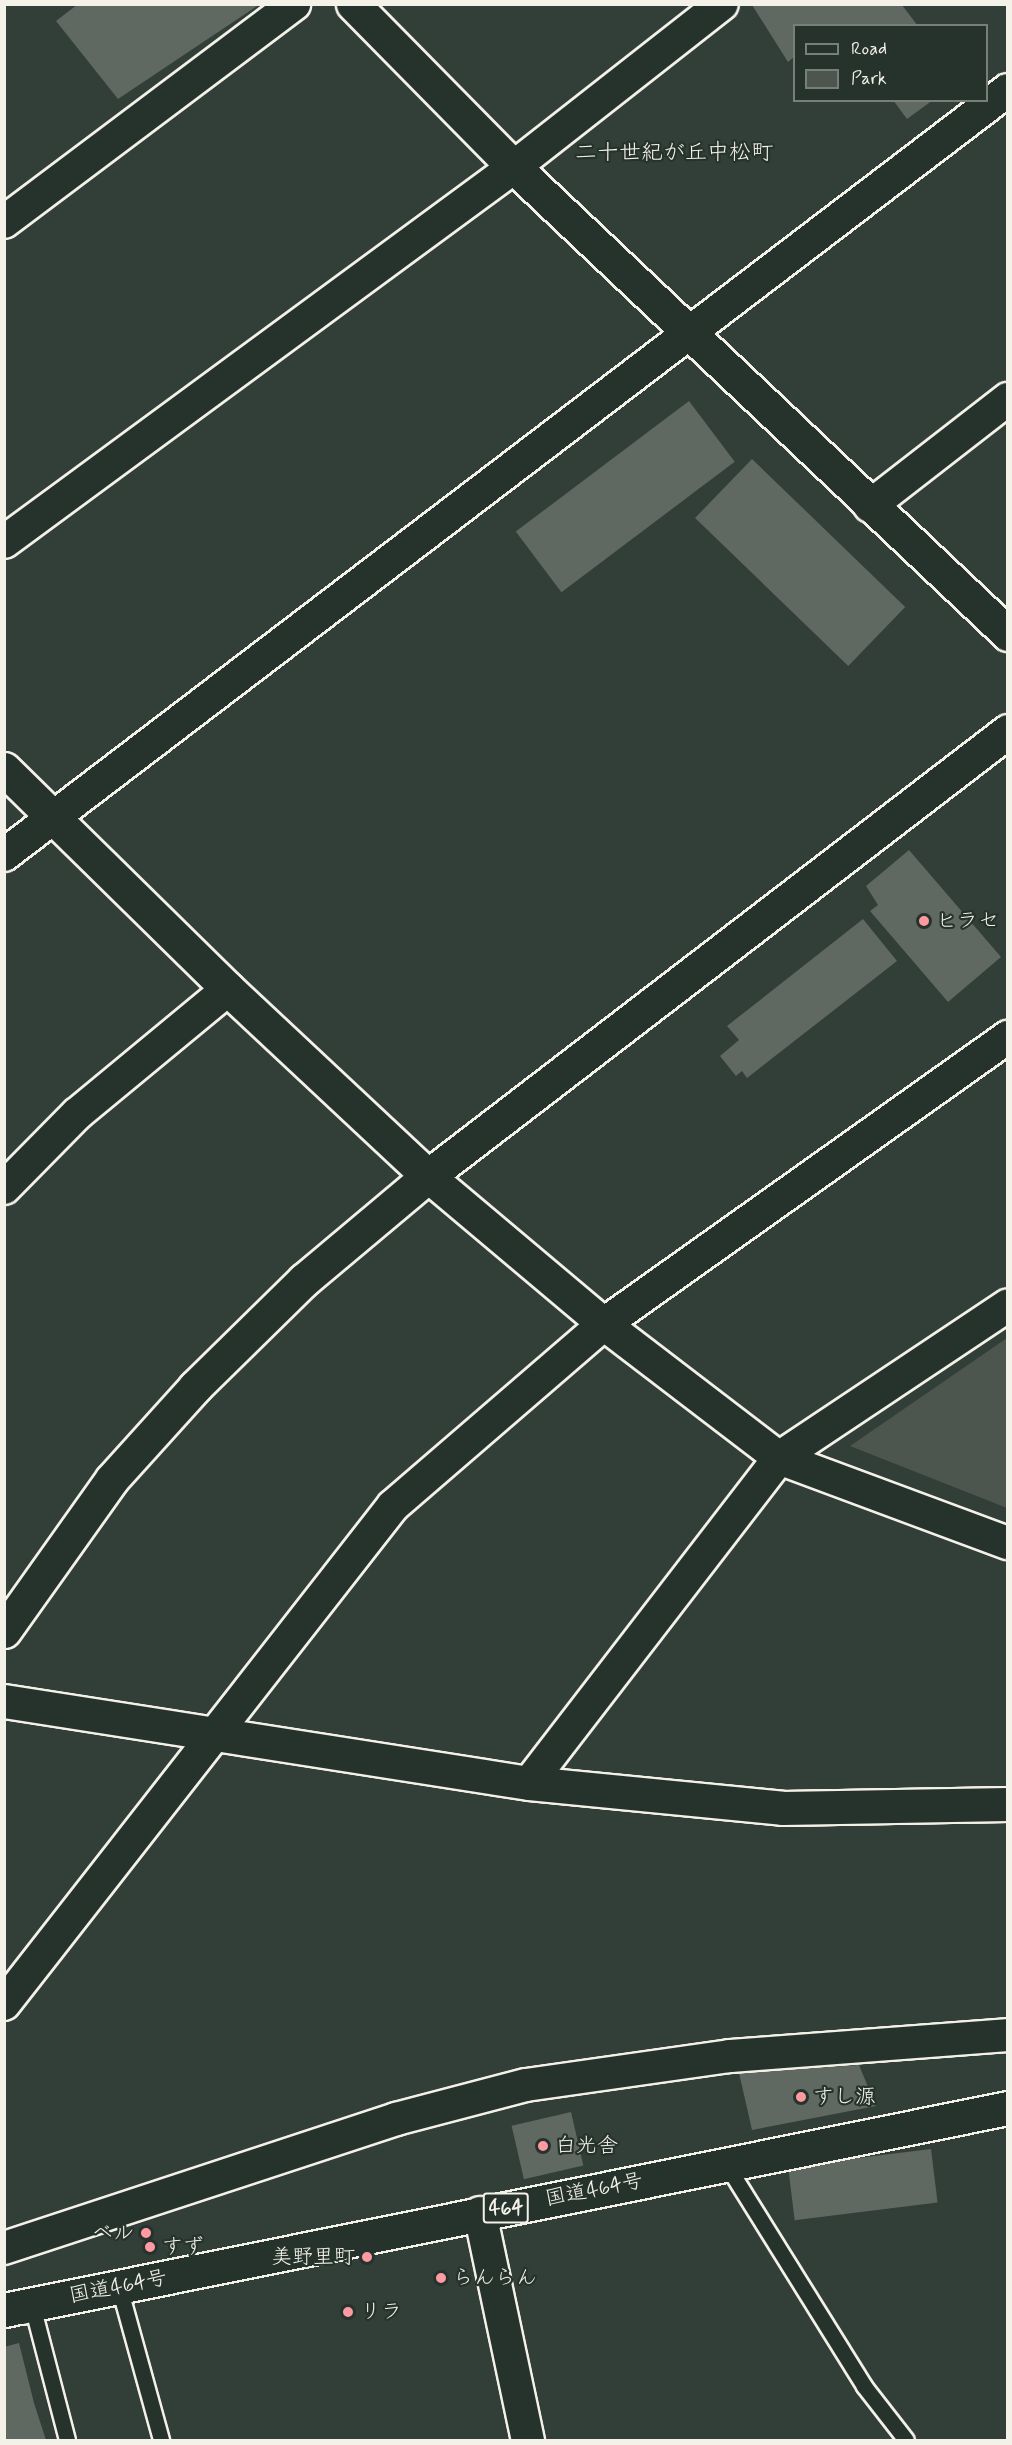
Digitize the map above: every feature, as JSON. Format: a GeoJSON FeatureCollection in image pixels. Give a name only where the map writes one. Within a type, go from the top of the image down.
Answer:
{"type":"FeatureCollection","features":[{"type":"Feature","properties":{"kind":"main road"},"geometry":{"type":"LineString","coordinates":[[353,4],[514,167],[1008,634]]}},
{"type":"Feature","properties":{"kind":"main road"},"geometry":{"type":"LineString","coordinates":[[4,1631],[112,1479],[195,1387],[304,1280],[428,1176],[1008,731]]}},
{"type":"Feature","properties":{"kind":"main road"},"geometry":{"type":"LineString","coordinates":[[4,769],[228,989],[428,1176]]}},
{"type":"Feature","properties":{"kind":"main road"},"geometry":{"type":"LineString","coordinates":[[4,1701],[529,1783],[782,1808],[1008,1804]]}},
{"type":"Feature","properties":{"kind":"main road","name":"国道464号"},"geometry":{"type":"LineString","coordinates":[[4,2310],[1008,2108]]}},
{"type":"Feature","properties":{"kind":"street"},"geometry":{"type":"LineString","coordinates":[[4,222],[294,4]]}},
{"type":"Feature","properties":{"kind":"street"},"geometry":{"type":"LineString","coordinates":[[4,542],[514,167],[722,4]]}},
{"type":"Feature","properties":{"kind":"street"},"geometry":{"type":"LineString","coordinates":[[4,855],[1008,90]]}},
{"type":"Feature","properties":{"kind":"street"},"geometry":{"type":"LineString","coordinates":[[870,506],[1008,399]]}},
{"type":"Feature","properties":{"kind":"street"},"geometry":{"type":"LineString","coordinates":[[4,1188],[77,1114],[228,989]]}},
{"type":"Feature","properties":{"kind":"street"},"geometry":{"type":"LineString","coordinates":[[4,2004],[393,1506],[604,1324],[1008,1036]]}},
{"type":"Feature","properties":{"kind":"street"},"geometry":{"type":"LineString","coordinates":[[428,1176],[604,1324],[779,1458],[1008,1543]]}},
{"type":"Feature","properties":{"kind":"street"},"geometry":{"type":"LineString","coordinates":[[529,1783],[779,1458],[1008,1305]]}},
{"type":"Feature","properties":{"kind":"street"},"geometry":{"type":"LineString","coordinates":[[4,2248],[396,2119],[526,2085],[730,2056],[1008,2035]]}},
{"type":"Feature","properties":{"kind":"street"},"geometry":{"type":"LineString","coordinates":[[480,2213],[528,2440]]}},
{"type":"Feature","properties":{"kind":"lane"},"geometry":{"type":"LineString","coordinates":[[726,2164],[864,2386],[906,2440]]}},
{"type":"Feature","properties":{"kind":"lane"},"geometry":{"type":"LineString","coordinates":[[119,2288],[161,2440]]}},
{"type":"Feature","properties":{"kind":"lane"},"geometry":{"type":"LineString","coordinates":[[4,2319],[34,2313],[67,2440]]}},
{"type":"Feature","properties":{"kind":"green space"},"geometry":{"type":"Polygon","coordinates":[[[1007,1338],[1007,1508],[850,1446],[1007,1338]]]}},
{"type":"Feature","properties":{"kind":"building"},"geometry":{"type":"Polygon","coordinates":[[[78,4],[260,4],[118,99],[56,21],[78,4]]]}},
{"type":"Feature","properties":{"kind":"building"},"geometry":{"type":"Polygon","coordinates":[[[752,5],[902,5],[916,24],[793,24],[793,58],[788,62],[752,5]]]}},
{"type":"Feature","properties":{"kind":"building"},"geometry":{"type":"Polygon","coordinates":[[[894,102],[930,102],[907,119],[894,102]]]}},
{"type":"Feature","properties":{"kind":"building"},"geometry":{"type":"Polygon","coordinates":[[[689,401],[735,462],[561,592],[516,532],[689,401]]]}},
{"type":"Feature","properties":{"kind":"building"},"geometry":{"type":"Polygon","coordinates":[[[752,459],[905,607],[848,666],[695,518],[752,459]]]}},
{"type":"Feature","properties":{"kind":"building"},"geometry":{"type":"Polygon","coordinates":[[[909,850],[1001,957],[948,1002],[870,911],[878,905],[866,886],[909,850]]]}},
{"type":"Feature","properties":{"kind":"building"},"geometry":{"type":"Polygon","coordinates":[[[863,919],[897,961],[747,1078],[742,1071],[736,1076],[720,1056],[739,1040],[727,1026],[863,919]]]}},
{"type":"Feature","properties":{"kind":"building"},"geometry":{"type":"Polygon","coordinates":[[[859,2065],[876,2106],[752,2130],[739,2073],[859,2065]]]}},
{"type":"Feature","properties":{"kind":"building"},"geometry":{"type":"Polygon","coordinates":[[[571,2112],[583,2166],[524,2179],[512,2126],[571,2112]]]}},
{"type":"Feature","properties":{"kind":"building"},"geometry":{"type":"Polygon","coordinates":[[[931,2149],[938,2203],[795,2220],[788,2167],[931,2149]]]}},
{"type":"Feature","properties":{"kind":"building"},"geometry":{"type":"Polygon","coordinates":[[[19,2343],[46,2440],[4,2440],[4,2347],[19,2343]]]}},
{"type":"Feature","properties":{"kind":"place","name":"ヒラセ"},"geometry":{"type":"Point","coordinates":[924,921]}},
{"type":"Feature","properties":{"kind":"place","name":"すし源"},"geometry":{"type":"Point","coordinates":[801,2097]}},
{"type":"Feature","properties":{"kind":"place","name":"白光舎"},"geometry":{"type":"Point","coordinates":[543,2146]}},
{"type":"Feature","properties":{"kind":"place","name":"ベル"},"geometry":{"type":"Point","coordinates":[146,2233]}},
{"type":"Feature","properties":{"kind":"place","name":"すず"},"geometry":{"type":"Point","coordinates":[150,2247]}},
{"type":"Feature","properties":{"kind":"place","name":"美野里町"},"geometry":{"type":"Point","coordinates":[367,2257]}},
{"type":"Feature","properties":{"kind":"place","name":"らんらん"},"geometry":{"type":"Point","coordinates":[441,2278]}},
{"type":"Feature","properties":{"kind":"place","name":"リラ"},"geometry":{"type":"Point","coordinates":[348,2312]}},
{"type":"Feature","properties":{"kind":"district","name":"二十世紀が丘中松町"},"geometry":{"type":"Point","coordinates":[674,154]}}]}
